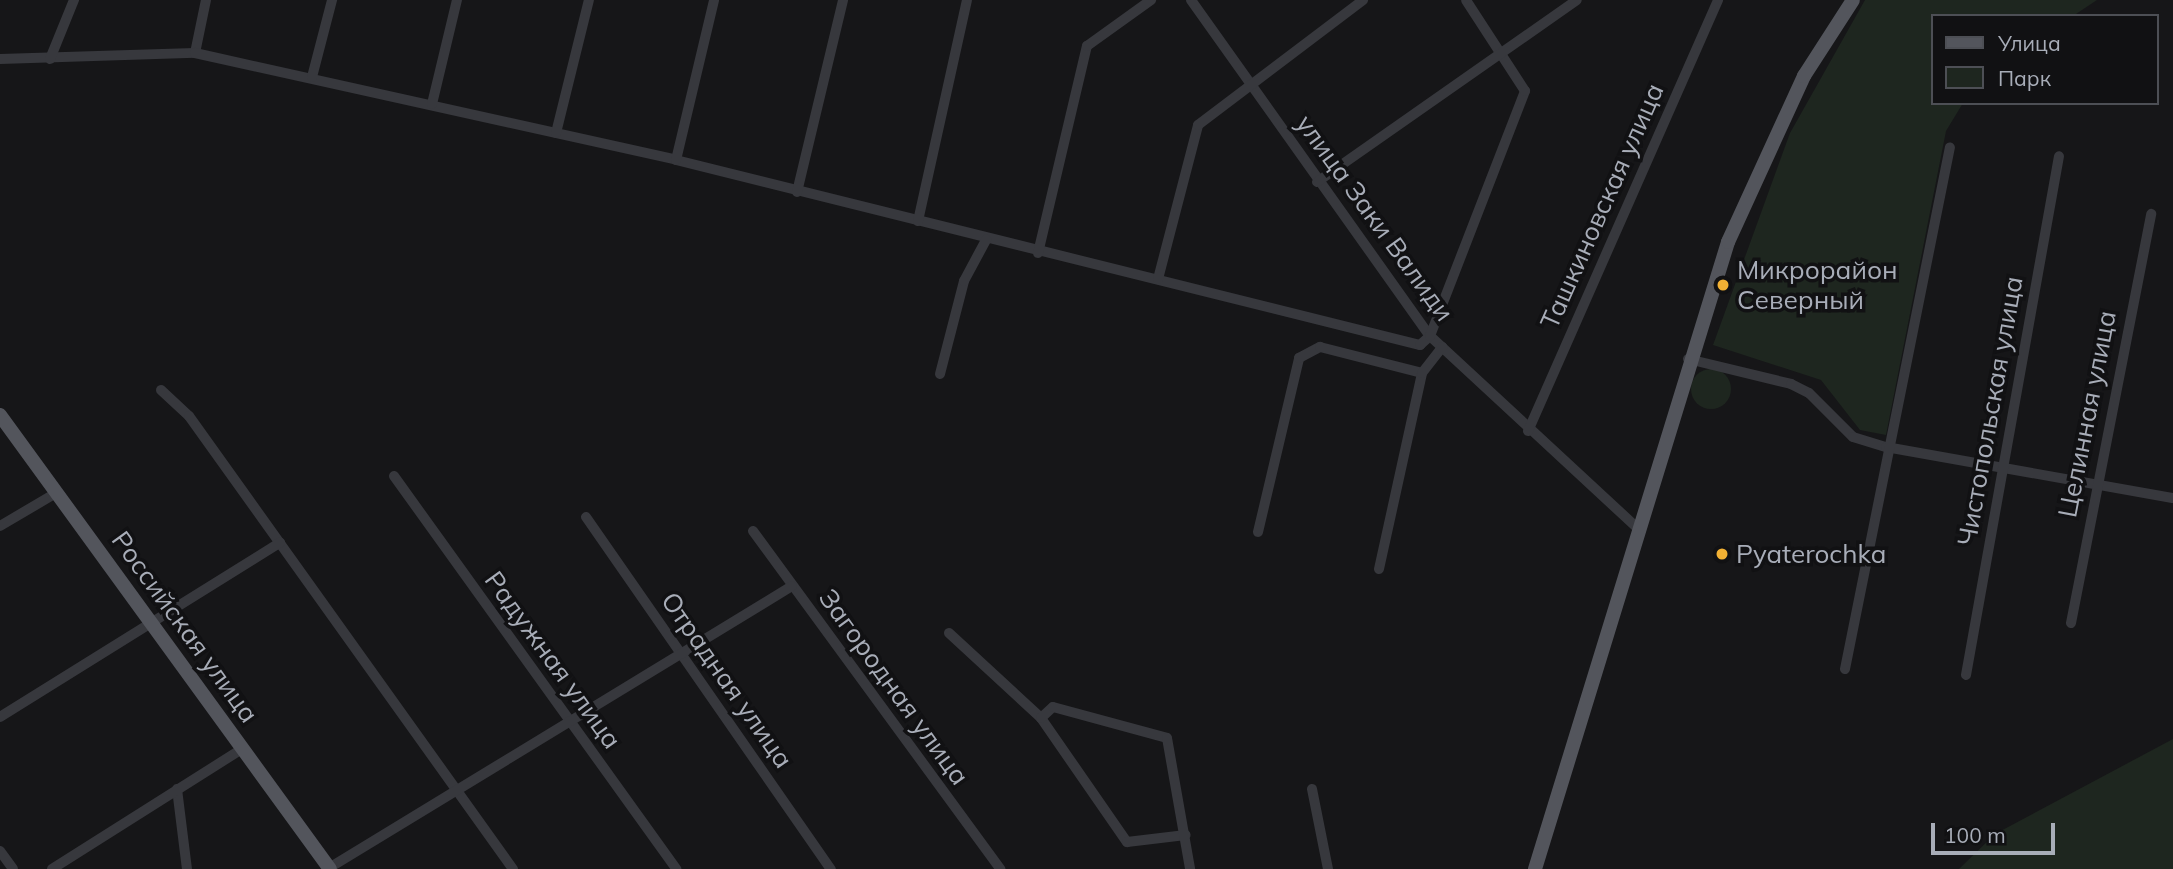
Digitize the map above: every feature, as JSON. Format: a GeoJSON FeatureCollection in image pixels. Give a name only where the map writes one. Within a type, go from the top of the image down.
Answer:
{"type":"FeatureCollection","features":[{"type":"Feature","properties":{"kind":"main road"},"geometry":{"type":"LineString","coordinates":[[1535,869],[1688,359],[1728,242],[1776,132],[1853,0]]}},
{"type":"Feature","properties":{"kind":"main road","name":"Российская улица"},"geometry":{"type":"LineString","coordinates":[[0,415],[329,869]]}},
{"type":"Feature","properties":{"kind":"street"},"geometry":{"type":"LineString","coordinates":[[50,60],[74,0]]}},
{"type":"Feature","properties":{"kind":"street"},"geometry":{"type":"LineString","coordinates":[[195,52],[206,0]]}},
{"type":"Feature","properties":{"kind":"street"},"geometry":{"type":"LineString","coordinates":[[312,76],[332,0]]}},
{"type":"Feature","properties":{"kind":"street"},"geometry":{"type":"LineString","coordinates":[[432,104],[457,0]]}},
{"type":"Feature","properties":{"kind":"street"},"geometry":{"type":"LineString","coordinates":[[556,133],[589,0]]}},
{"type":"Feature","properties":{"kind":"street"},"geometry":{"type":"LineString","coordinates":[[676,160],[714,0]]}},
{"type":"Feature","properties":{"kind":"street"},"geometry":{"type":"LineString","coordinates":[[797,192],[843,0]]}},
{"type":"Feature","properties":{"kind":"street"},"geometry":{"type":"LineString","coordinates":[[918,221],[967,0]]}},
{"type":"Feature","properties":{"kind":"street"},"geometry":{"type":"LineString","coordinates":[[1038,253],[1087,46],[1151,0]]}},
{"type":"Feature","properties":{"kind":"street","name":"улица Заки Валиди"},"geometry":{"type":"LineString","coordinates":[[1191,0],[1250,81],[1317,182],[1430,336],[1528,431],[1637,528]]}},
{"type":"Feature","properties":{"kind":"street"},"geometry":{"type":"LineString","coordinates":[[1158,279],[1198,125],[1250,81],[1363,0]]}},
{"type":"Feature","properties":{"kind":"street"},"geometry":{"type":"LineString","coordinates":[[0,59],[50,60],[195,52],[312,76],[676,160],[1038,253],[1158,279],[1420,345],[1430,336],[1517,123],[1525,91],[1503,52],[1466,0]]}},
{"type":"Feature","properties":{"kind":"street"},"geometry":{"type":"LineString","coordinates":[[1317,182],[1577,0]]}},
{"type":"Feature","properties":{"kind":"street","name":"Ташкиновская улица"},"geometry":{"type":"LineString","coordinates":[[1528,431],[1718,0]]}},
{"type":"Feature","properties":{"kind":"street"},"geometry":{"type":"LineString","coordinates":[[1845,669],[1886,447],[1950,147]]}},
{"type":"Feature","properties":{"kind":"street","name":"Чистопольская улица"},"geometry":{"type":"LineString","coordinates":[[1966,675],[2059,156]]}},
{"type":"Feature","properties":{"kind":"street","name":"Целинная улица"},"geometry":{"type":"LineString","coordinates":[[2071,623],[2095,483],[2151,214]]}},
{"type":"Feature","properties":{"kind":"street"},"geometry":{"type":"LineString","coordinates":[[940,374],[964,281],[986,240]]}},
{"type":"Feature","properties":{"kind":"street"},"geometry":{"type":"LineString","coordinates":[[1258,532],[1299,358],[1321,346],[1422,373]]}},
{"type":"Feature","properties":{"kind":"street"},"geometry":{"type":"LineString","coordinates":[[1379,569],[1422,373],[1442,347]]}},
{"type":"Feature","properties":{"kind":"street"},"geometry":{"type":"LineString","coordinates":[[1688,359],[1791,384],[1809,393],[1853,437],[1886,447],[2173,498]]}},
{"type":"Feature","properties":{"kind":"street"},"geometry":{"type":"LineString","coordinates":[[161,390],[189,416],[513,869]]}},
{"type":"Feature","properties":{"kind":"street","name":"Радужная улица"},"geometry":{"type":"LineString","coordinates":[[394,476],[676,869]]}},
{"type":"Feature","properties":{"kind":"street"},"geometry":{"type":"LineString","coordinates":[[0,526],[56,493]]}},
{"type":"Feature","properties":{"kind":"street","name":"Отрадная улица"},"geometry":{"type":"LineString","coordinates":[[586,517],[831,869]]}},
{"type":"Feature","properties":{"kind":"street","name":"Загородная улица"},"geometry":{"type":"LineString","coordinates":[[752,531],[1000,869]]}},
{"type":"Feature","properties":{"kind":"street"},"geometry":{"type":"LineString","coordinates":[[0,717],[153,625],[280,544]]}},
{"type":"Feature","properties":{"kind":"street"},"geometry":{"type":"LineString","coordinates":[[329,869],[792,586]]}},
{"type":"Feature","properties":{"kind":"street"},"geometry":{"type":"LineString","coordinates":[[948,633],[1041,718],[1127,842],[1186,835]]}},
{"type":"Feature","properties":{"kind":"street"},"geometry":{"type":"LineString","coordinates":[[1041,718],[1053,707],[1167,738],[1190,869]]}},
{"type":"Feature","properties":{"kind":"street"},"geometry":{"type":"LineString","coordinates":[[52,869],[242,749]]}},
{"type":"Feature","properties":{"kind":"street"},"geometry":{"type":"LineString","coordinates":[[177,789],[187,869]]}},
{"type":"Feature","properties":{"kind":"street"},"geometry":{"type":"LineString","coordinates":[[1312,789],[1328,869]]}},
{"type":"Feature","properties":{"kind":"street"},"geometry":{"type":"LineString","coordinates":[[0,851],[13,869]]}},
{"type":"Feature","properties":{"kind":"green space"},"geometry":{"type":"Polygon","coordinates":[[[1865,0],[2097,0],[2076,14],[1932,14],[1932,105],[1962,105],[1946,131],[1886,435],[1860,430],[1821,380],[1713,345],[1790,133],[1865,0]]]}},
{"type":"Feature","properties":{"kind":"green space"},"geometry":{"type":"Polygon","coordinates":[[[1711,369],[1719,370],[1725,375],[1730,381],[1730,397],[1725,403],[1719,408],[1711,409],[1703,408],[1697,403],[1692,397],[1691,389],[1692,381],[1697,375],[1703,370],[1711,369]]]}},
{"type":"Feature","properties":{"kind":"green space"},"geometry":{"type":"Polygon","coordinates":[[[2173,739],[2173,869],[1959,869],[1995,834],[2173,739]]]}},
{"type":"Feature","properties":{"kind":"place","name":"Микрорайон Северный"},"geometry":{"type":"Point","coordinates":[1723,285]}},
{"type":"Feature","properties":{"kind":"place","name":"Pyaterochka"},"geometry":{"type":"Point","coordinates":[1722,554]}}]}
